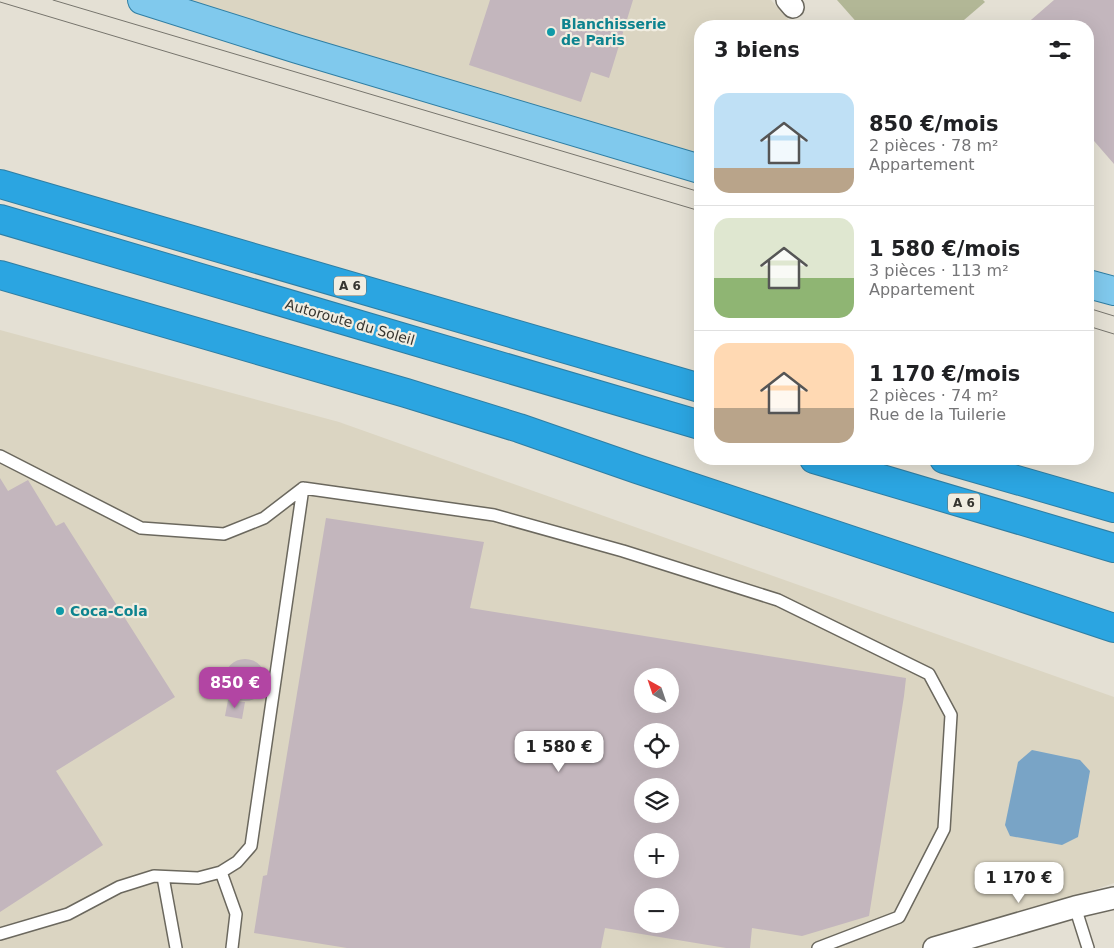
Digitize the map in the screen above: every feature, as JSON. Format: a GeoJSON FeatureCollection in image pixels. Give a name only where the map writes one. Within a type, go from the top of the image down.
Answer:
{"type":"FeatureCollection","features":[{"type":"Feature","properties":{"kind":"highway","name":"A 6"},"geometry":{"type":"LineString","coordinates":[[0,184],[694,386]]}},
{"type":"Feature","properties":{"kind":"highway","name":"Autoroute du Soleil"},"geometry":{"type":"LineString","coordinates":[[0,219],[694,423]]}},
{"type":"Feature","properties":{"kind":"highway"},"geometry":{"type":"LineString","coordinates":[[0,275],[397,390],[509,425],[1114,628]]}},
{"type":"Feature","properties":{"kind":"highway","name":"A 6"},"geometry":{"type":"LineString","coordinates":[[834,465],[1114,548]]}},
{"type":"Feature","properties":{"kind":"highway"},"geometry":{"type":"LineString","coordinates":[[965,465],[1114,508]]}},
{"type":"Feature","properties":{"kind":"main road"},"geometry":{"type":"LineString","coordinates":[[142,0],[297,49],[694,167]]}},
{"type":"Feature","properties":{"kind":"main road"},"geometry":{"type":"LineString","coordinates":[[1094,286],[1114,291]]}},
{"type":"Feature","properties":{"kind":"street"},"geometry":{"type":"LineString","coordinates":[[934,948],[1075,907],[1114,898]]}},
{"type":"Feature","properties":{"kind":"lane"},"geometry":{"type":"LineString","coordinates":[[0,456],[141,528],[224,534],[264,518],[303,488],[494,514],[623,550],[778,600],[929,674],[951,715],[944,829],[899,917],[818,948]]}},
{"type":"Feature","properties":{"kind":"lane"},"geometry":{"type":"LineString","coordinates":[[0,934],[68,914],[119,887],[154,876],[198,878],[221,872],[237,862],[250,846],[303,488]]}},
{"type":"Feature","properties":{"kind":"lane"},"geometry":{"type":"LineString","coordinates":[[221,872],[236,914],[232,948]]}},
{"type":"Feature","properties":{"kind":"lane"},"geometry":{"type":"LineString","coordinates":[[163,876],[176,948]]}},
{"type":"Feature","properties":{"kind":"lane"},"geometry":{"type":"LineString","coordinates":[[1075,907],[1088,948]]}},
{"type":"Feature","properties":{"kind":"shaded area"},"geometry":{"type":"Polygon","coordinates":[[[182,0],[771,0],[789,20],[694,20],[694,155],[182,0]]]}},
{"type":"Feature","properties":{"kind":"shaded area"},"geometry":{"type":"Polygon","coordinates":[[[0,330],[339,422],[1114,697],[1114,883],[925,948],[0,948],[0,330]]]}},
{"type":"Feature","properties":{"kind":"green space"},"geometry":{"type":"Polygon","coordinates":[[[837,0],[983,0],[985,2],[964,20],[855,20],[837,0]]]}},
{"type":"Feature","properties":{"kind":"water"},"geometry":{"type":"Polygon","coordinates":[[[1032,750],[1080,760],[1090,771],[1078,837],[1062,845],[1010,836],[1005,825],[1018,762],[1032,750]]]}},
{"type":"Feature","properties":{"kind":"building","name":"Blanchisserie de Paris"},"geometry":{"type":"Polygon","coordinates":[[[490,0],[633,0],[609,78],[591,72],[581,102],[469,65],[490,0]]]}},
{"type":"Feature","properties":{"kind":"building"},"geometry":{"type":"Polygon","coordinates":[[[1054,0],[1114,0],[1114,164],[1094,141],[1094,20],[1031,20],[1054,0]]]}},
{"type":"Feature","properties":{"kind":"building","name":"Coca-Cola"},"geometry":{"type":"Polygon","coordinates":[[[0,478],[8,491],[28,480],[56,526],[64,522],[175,697],[56,771],[103,845],[0,912],[0,478]]]}},
{"type":"Feature","properties":{"kind":"building"},"geometry":{"type":"Polygon","coordinates":[[[326,518],[484,542],[470,608],[906,678],[869,916],[802,936],[752,928],[750,948],[726,948],[635,933],[679,933],[679,888],[634,888],[634,933],[605,928],[601,948],[347,948],[254,933],[263,876],[267,875],[326,518]]]}},
{"type":"Feature","properties":{"kind":"building"},"geometry":{"type":"Polygon","coordinates":[[[245,659],[260,665],[266,680],[260,695],[245,701],[230,695],[224,680],[230,665],[245,659]]]}},
{"type":"Feature","properties":{"kind":"building"},"geometry":{"type":"Polygon","coordinates":[[[228,700],[245,702],[242,719],[225,716],[228,700]]]}},
{"type":"Feature","properties":{"kind":"tram line"},"geometry":{"type":"LineString","coordinates":[[53,0],[694,190]]}},
{"type":"Feature","properties":{"kind":"tram line"},"geometry":{"type":"LineString","coordinates":[[0,2],[694,209]]}},
{"type":"Feature","properties":{"kind":"tram line"},"geometry":{"type":"LineString","coordinates":[[1094,310],[1114,316]]}},
{"type":"Feature","properties":{"kind":"tram line"},"geometry":{"type":"LineString","coordinates":[[1094,328],[1114,334]]}},
{"type":"Feature","properties":{"kind":"place","name":"Blanchisserie de Paris"},"geometry":{"type":"Point","coordinates":[551,32]}},
{"type":"Feature","properties":{"kind":"place","name":"Coca-Cola"},"geometry":{"type":"Point","coordinates":[60,611]}}]}
